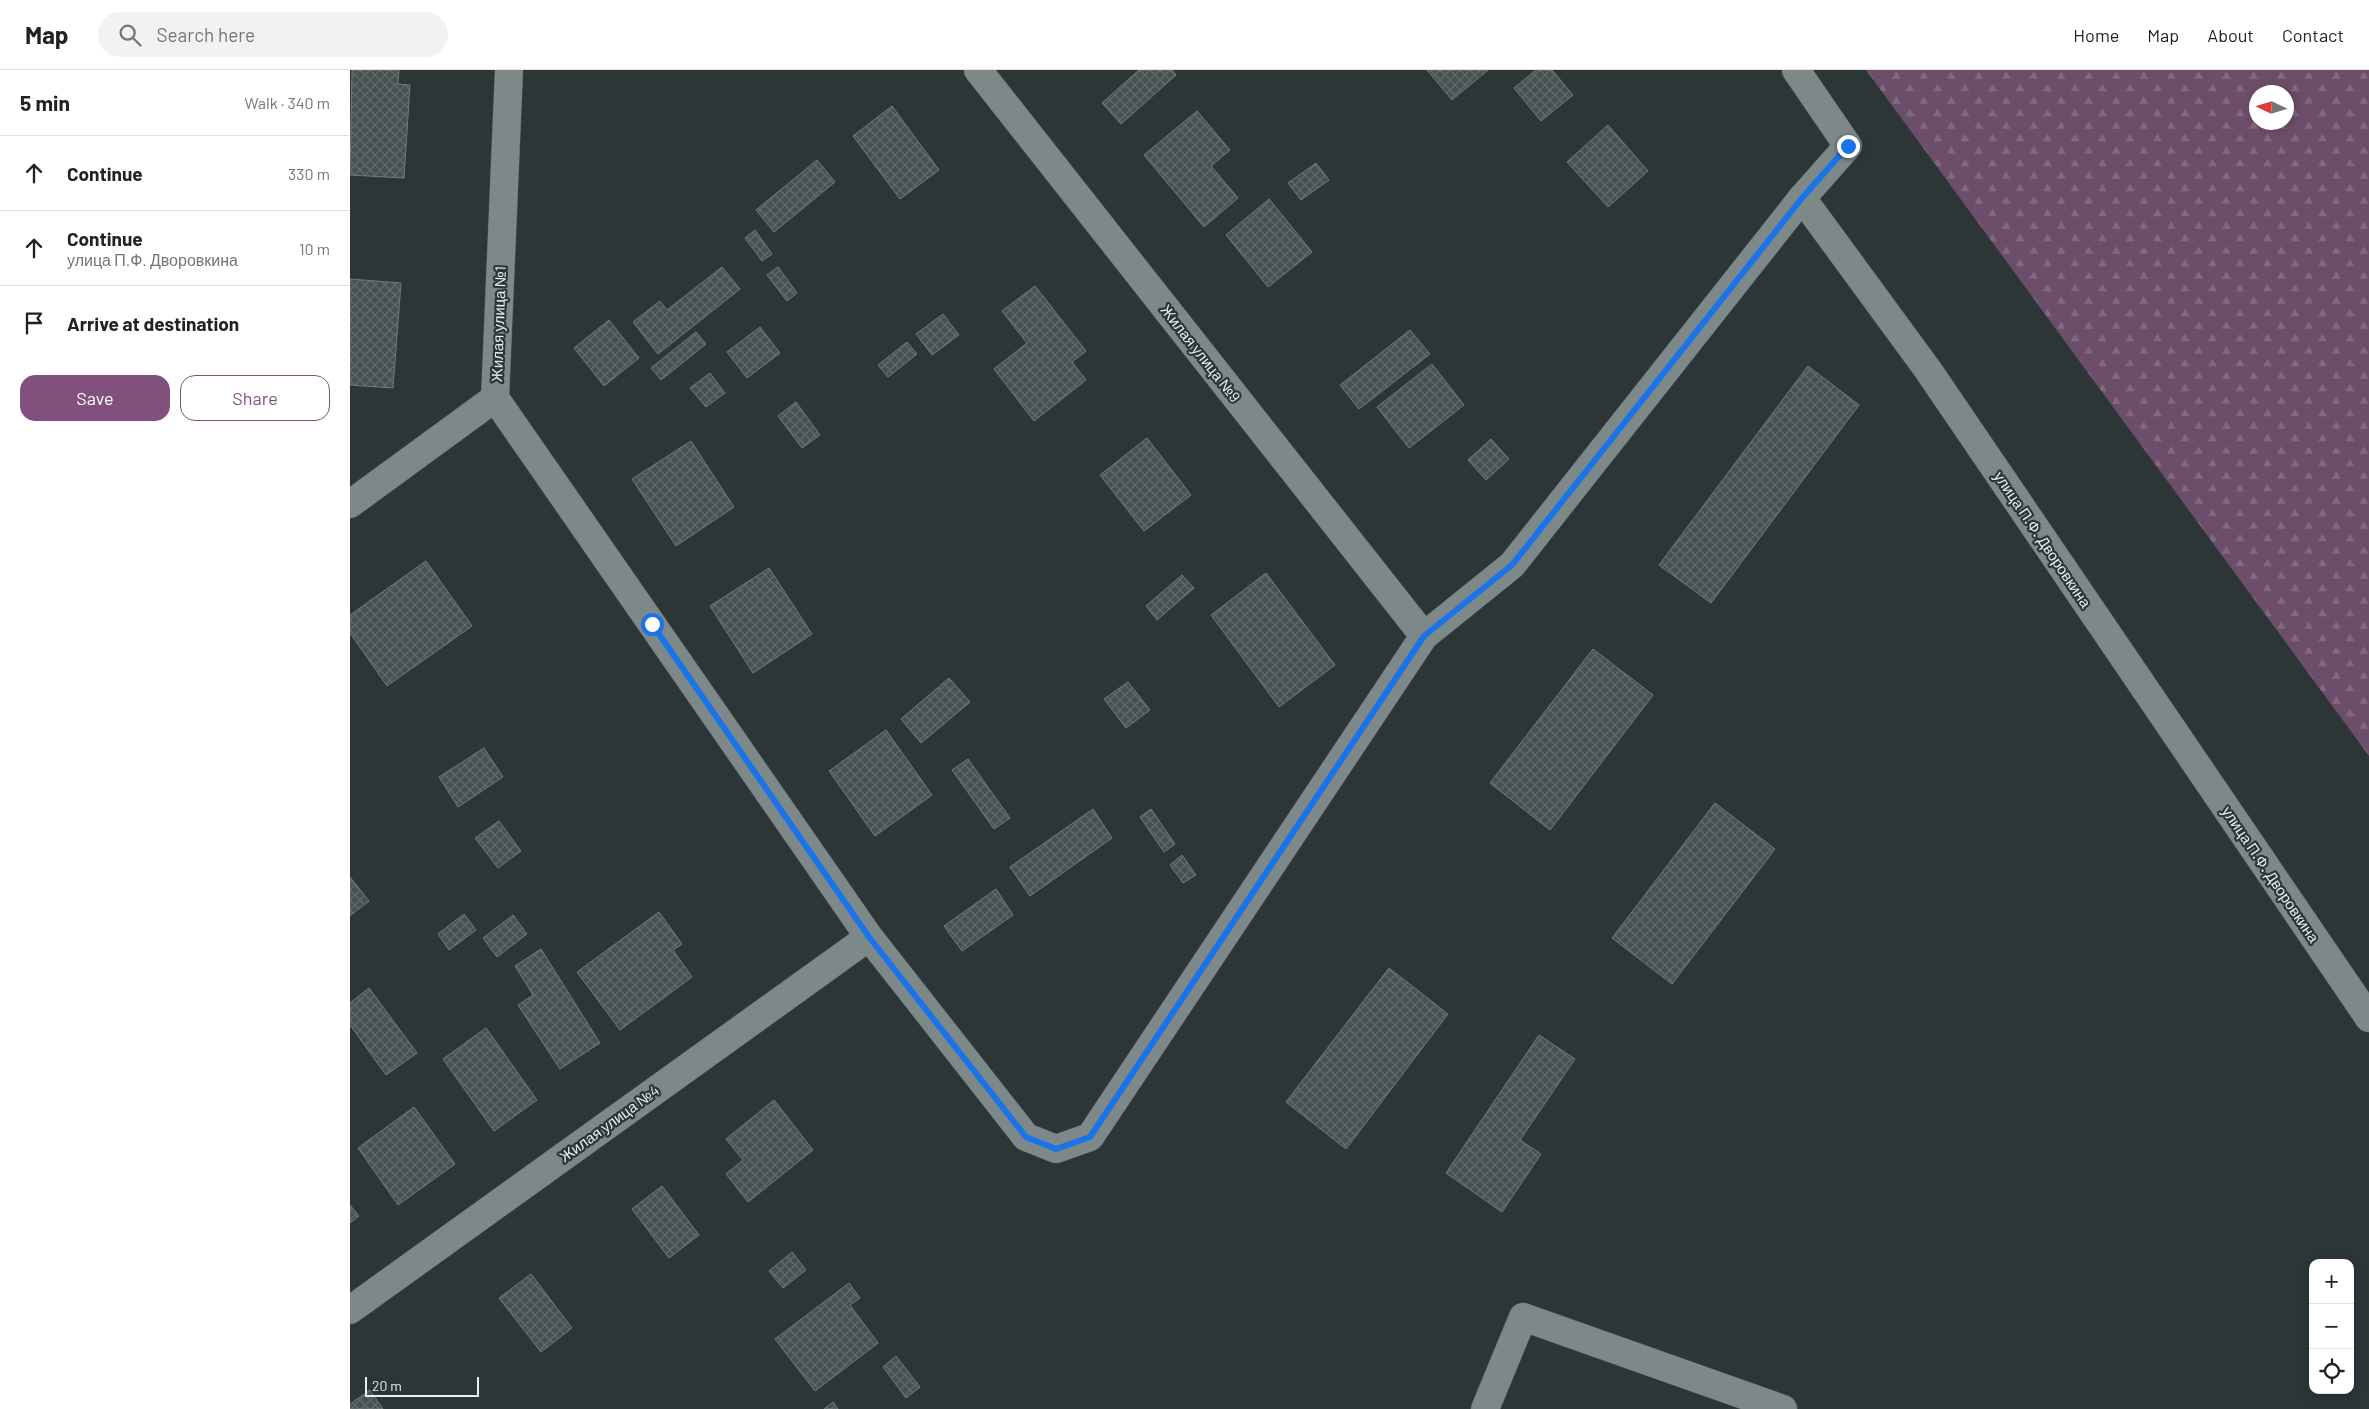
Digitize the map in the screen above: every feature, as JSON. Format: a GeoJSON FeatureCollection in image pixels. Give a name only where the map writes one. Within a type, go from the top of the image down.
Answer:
{"type":"FeatureCollection","features":[{"type":"Feature","properties":{"kind":"street","name":"Жилая улица №1"},"geometry":{"type":"LineString","coordinates":[[350,504],[495,398],[509,70]]}},
{"type":"Feature","properties":{"kind":"street","name":"Жилая улица №9"},"geometry":{"type":"LineString","coordinates":[[978,70],[1424,636]]}},
{"type":"Feature","properties":{"kind":"street"},"geometry":{"type":"LineString","coordinates":[[495,398],[869,937],[1026,1137],[1056,1149],[1090,1137],[1424,636],[1512,565],[1802,198],[1848,146],[1796,70]]}},
{"type":"Feature","properties":{"kind":"street","name":"улица П.Ф. Дворовкина"},"geometry":{"type":"LineString","coordinates":[[1802,198],[1928,370],[2369,1018]]}},
{"type":"Feature","properties":{"kind":"street","name":"Жилая улица №4"},"geometry":{"type":"LineString","coordinates":[[350,1310],[869,937]]}},
{"type":"Feature","properties":{"kind":"street"},"geometry":{"type":"LineString","coordinates":[[1485,1409],[1523,1317],[1783,1409]]}},
{"type":"Feature","properties":{"kind":"green space"},"geometry":{"type":"Polygon","coordinates":[[[1866,70],[2369,70],[2369,756],[1866,70]]]}},
{"type":"Feature","properties":{"kind":"building"},"geometry":{"type":"Polygon","coordinates":[[[352,70],[399,70],[398,84],[410,85],[404,178],[350,175],[352,70]]]}},
{"type":"Feature","properties":{"kind":"building"},"geometry":{"type":"Polygon","coordinates":[[[1139,70],[1172,70],[1176,75],[1121,124],[1102,103],[1139,70]]]}},
{"type":"Feature","properties":{"kind":"building"},"geometry":{"type":"Polygon","coordinates":[[[1427,70],[1488,70],[1452,100],[1427,70]]]}},
{"type":"Feature","properties":{"kind":"building"},"geometry":{"type":"Polygon","coordinates":[[[1536,70],[1552,70],[1573,95],[1541,121],[1514,88],[1536,70]]]}},
{"type":"Feature","properties":{"kind":"building"},"geometry":{"type":"Polygon","coordinates":[[[892,106],[939,170],[900,199],[853,136],[892,106]]]}},
{"type":"Feature","properties":{"kind":"building"},"geometry":{"type":"Polygon","coordinates":[[[1197,111],[1230,150],[1211,166],[1238,198],[1204,227],[1144,155],[1197,111]]]}},
{"type":"Feature","properties":{"kind":"building"},"geometry":{"type":"Polygon","coordinates":[[[1608,125],[1648,171],[1608,207],[1567,162],[1608,125]]]}},
{"type":"Feature","properties":{"kind":"building"},"geometry":{"type":"Polygon","coordinates":[[[817,160],[835,182],[774,232],[756,210],[817,160]]]}},
{"type":"Feature","properties":{"kind":"building"},"geometry":{"type":"Polygon","coordinates":[[[1316,163],[1329,180],[1301,200],[1288,183],[1316,163]]]}},
{"type":"Feature","properties":{"kind":"building"},"geometry":{"type":"Polygon","coordinates":[[[1269,199],[1312,252],[1268,287],[1226,235],[1269,199]]]}},
{"type":"Feature","properties":{"kind":"building"},"geometry":{"type":"Polygon","coordinates":[[[755,230],[772,254],[762,261],[745,238],[755,230]]]}},
{"type":"Feature","properties":{"kind":"building"},"geometry":{"type":"Polygon","coordinates":[[[722,267],[740,289],[658,354],[633,322],[660,301],[667,310],[722,267]]]}},
{"type":"Feature","properties":{"kind":"building"},"geometry":{"type":"Polygon","coordinates":[[[778,267],[797,293],[787,301],[767,275],[778,267]]]}},
{"type":"Feature","properties":{"kind":"building"},"geometry":{"type":"Polygon","coordinates":[[[350,279],[401,283],[393,388],[350,385],[350,279]]]}},
{"type":"Feature","properties":{"kind":"building"},"geometry":{"type":"Polygon","coordinates":[[[1035,286],[1086,351],[1072,362],[1086,380],[1034,421],[994,369],[1027,343],[1002,311],[1035,286]]]}},
{"type":"Feature","properties":{"kind":"building"},"geometry":{"type":"Polygon","coordinates":[[[943,314],[959,335],[932,355],[916,334],[943,314]]]}},
{"type":"Feature","properties":{"kind":"building"},"geometry":{"type":"Polygon","coordinates":[[[609,320],[639,358],[604,386],[574,348],[609,320]]]}},
{"type":"Feature","properties":{"kind":"building"},"geometry":{"type":"Polygon","coordinates":[[[760,327],[780,353],[747,378],[727,352],[760,327]]]}},
{"type":"Feature","properties":{"kind":"building"},"geometry":{"type":"Polygon","coordinates":[[[1410,330],[1430,354],[1359,409],[1340,385],[1410,330]]]}},
{"type":"Feature","properties":{"kind":"building"},"geometry":{"type":"Polygon","coordinates":[[[696,332],[706,344],[661,380],[651,368],[696,332]]]}},
{"type":"Feature","properties":{"kind":"building"},"geometry":{"type":"Polygon","coordinates":[[[907,342],[917,354],[888,377],[878,365],[907,342]]]}},
{"type":"Feature","properties":{"kind":"building"},"geometry":{"type":"Polygon","coordinates":[[[1432,364],[1464,405],[1409,448],[1377,407],[1432,364]]]}},
{"type":"Feature","properties":{"kind":"building"},"geometry":{"type":"Polygon","coordinates":[[[1808,366],[1859,405],[1711,603],[1659,565],[1808,366]]]}},
{"type":"Feature","properties":{"kind":"building"},"geometry":{"type":"Polygon","coordinates":[[[710,373],[725,393],[706,407],[690,388],[710,373]]]}},
{"type":"Feature","properties":{"kind":"building"},"geometry":{"type":"Polygon","coordinates":[[[796,402],[820,435],[802,448],[778,416],[796,402]]]}},
{"type":"Feature","properties":{"kind":"building"},"geometry":{"type":"Polygon","coordinates":[[[1147,438],[1191,495],[1144,531],[1100,475],[1147,438]]]}},
{"type":"Feature","properties":{"kind":"building"},"geometry":{"type":"Polygon","coordinates":[[[1491,439],[1509,459],[1486,480],[1468,460],[1491,439]]]}},
{"type":"Feature","properties":{"kind":"building"},"geometry":{"type":"Polygon","coordinates":[[[691,441],[734,507],[676,546],[632,479],[691,441]]]}},
{"type":"Feature","properties":{"kind":"building"},"geometry":{"type":"Polygon","coordinates":[[[426,561],[472,626],[387,686],[350,633],[350,615],[426,561]]]}},
{"type":"Feature","properties":{"kind":"building"},"geometry":{"type":"Polygon","coordinates":[[[769,568],[812,634],[753,673],[710,606],[769,568]]]}},
{"type":"Feature","properties":{"kind":"building"},"geometry":{"type":"Polygon","coordinates":[[[1266,573],[1335,665],[1279,707],[1211,615],[1266,573]]]}},
{"type":"Feature","properties":{"kind":"building"},"geometry":{"type":"Polygon","coordinates":[[[1182,575],[1194,588],[1157,620],[1146,606],[1182,575]]]}},
{"type":"Feature","properties":{"kind":"building"},"geometry":{"type":"Polygon","coordinates":[[[1593,649],[1653,695],[1550,830],[1490,783],[1593,649]]]}},
{"type":"Feature","properties":{"kind":"building"},"geometry":{"type":"Polygon","coordinates":[[[949,678],[970,702],[921,743],[901,719],[949,678]]]}},
{"type":"Feature","properties":{"kind":"building"},"geometry":{"type":"Polygon","coordinates":[[[1128,682],[1150,710],[1126,728],[1104,699],[1128,682]]]}},
{"type":"Feature","properties":{"kind":"building"},"geometry":{"type":"Polygon","coordinates":[[[886,730],[932,795],[875,836],[829,771],[886,730]]]}},
{"type":"Feature","properties":{"kind":"building"},"geometry":{"type":"Polygon","coordinates":[[[484,748],[503,777],[458,807],[439,777],[484,748]]]}},
{"type":"Feature","properties":{"kind":"building"},"geometry":{"type":"Polygon","coordinates":[[[968,759],[1010,818],[994,829],[952,770],[968,759]]]}},
{"type":"Feature","properties":{"kind":"building"},"geometry":{"type":"Polygon","coordinates":[[[1715,803],[1775,849],[1672,984],[1612,938],[1715,803]]]}},
{"type":"Feature","properties":{"kind":"building"},"geometry":{"type":"Polygon","coordinates":[[[1093,809],[1112,838],[1030,896],[1010,867],[1093,809]]]}},
{"type":"Feature","properties":{"kind":"building"},"geometry":{"type":"Polygon","coordinates":[[[1151,809],[1175,844],[1164,852],[1140,817],[1151,809]]]}},
{"type":"Feature","properties":{"kind":"building"},"geometry":{"type":"Polygon","coordinates":[[[499,821],[521,851],[498,868],[475,838],[499,821]]]}},
{"type":"Feature","properties":{"kind":"building"},"geometry":{"type":"Polygon","coordinates":[[[1182,855],[1196,875],[1183,883],[1170,865],[1182,855]]]}},
{"type":"Feature","properties":{"kind":"building"},"geometry":{"type":"Polygon","coordinates":[[[350,877],[369,901],[350,916],[350,877]]]}},
{"type":"Feature","properties":{"kind":"building"},"geometry":{"type":"Polygon","coordinates":[[[996,889],[1013,915],[962,951],[944,926],[996,889]]]}},
{"type":"Feature","properties":{"kind":"building"},"geometry":{"type":"Polygon","coordinates":[[[659,912],[682,944],[673,950],[692,977],[620,1030],[577,972],[659,912]]]}},
{"type":"Feature","properties":{"kind":"building"},"geometry":{"type":"Polygon","coordinates":[[[464,914],[476,930],[449,950],[438,934],[464,914]]]}},
{"type":"Feature","properties":{"kind":"building"},"geometry":{"type":"Polygon","coordinates":[[[513,915],[527,934],[497,957],[483,938],[513,915]]]}},
{"type":"Feature","properties":{"kind":"building"},"geometry":{"type":"Polygon","coordinates":[[[541,949],[600,1043],[560,1069],[518,1005],[533,995],[515,966],[541,949]]]}},
{"type":"Feature","properties":{"kind":"building"},"geometry":{"type":"Polygon","coordinates":[[[1389,968],[1448,1014],[1346,1149],[1286,1102],[1389,968]]]}},
{"type":"Feature","properties":{"kind":"building"},"geometry":{"type":"Polygon","coordinates":[[[369,988],[417,1053],[386,1075],[350,1025],[350,1003],[369,988]]]}},
{"type":"Feature","properties":{"kind":"building"},"geometry":{"type":"Polygon","coordinates":[[[486,1028],[537,1100],[494,1131],[443,1059],[486,1028]]]}},
{"type":"Feature","properties":{"kind":"building"},"geometry":{"type":"Polygon","coordinates":[[[1539,1035],[1575,1059],[1520,1140],[1541,1154],[1502,1212],[1446,1173],[1539,1035]]]}},
{"type":"Feature","properties":{"kind":"building"},"geometry":{"type":"Polygon","coordinates":[[[774,1100],[813,1150],[748,1202],[726,1174],[743,1160],[726,1139],[774,1100]]]}},
{"type":"Feature","properties":{"kind":"building"},"geometry":{"type":"Polygon","coordinates":[[[414,1107],[455,1164],[398,1205],[358,1148],[414,1107]]]}},
{"type":"Feature","properties":{"kind":"building"},"geometry":{"type":"Polygon","coordinates":[[[662,1186],[699,1235],[669,1258],[632,1209],[662,1186]]]}},
{"type":"Feature","properties":{"kind":"building"},"geometry":{"type":"Polygon","coordinates":[[[350,1205],[359,1216],[350,1223],[350,1205]]]}},
{"type":"Feature","properties":{"kind":"building"},"geometry":{"type":"Polygon","coordinates":[[[792,1252],[806,1270],[783,1288],[769,1271],[792,1252]]]}},
{"type":"Feature","properties":{"kind":"building"},"geometry":{"type":"Polygon","coordinates":[[[531,1274],[572,1328],[541,1352],[499,1298],[531,1274]]]}},
{"type":"Feature","properties":{"kind":"building"},"geometry":{"type":"Polygon","coordinates":[[[849,1283],[860,1298],[850,1305],[878,1343],[815,1391],[775,1339],[849,1283]]]}},
{"type":"Feature","properties":{"kind":"building"},"geometry":{"type":"Polygon","coordinates":[[[896,1356],[920,1387],[906,1398],[883,1367],[896,1356]]]}},
{"type":"Feature","properties":{"kind":"building"},"geometry":{"type":"Polygon","coordinates":[[[370,1390],[383,1409],[350,1409],[350,1404],[370,1390]]]}},
{"type":"Feature","properties":{"kind":"building"},"geometry":{"type":"Polygon","coordinates":[[[833,1402],[838,1409],[824,1409],[833,1402]]]}},
{"type":"Feature","properties":{"kind":"route"},"geometry":{"type":"LineString","coordinates":[[652,624],[869,937],[1026,1137],[1056,1149],[1090,1137],[1424,636],[1512,565],[1802,198],[1848,146]]}}]}
